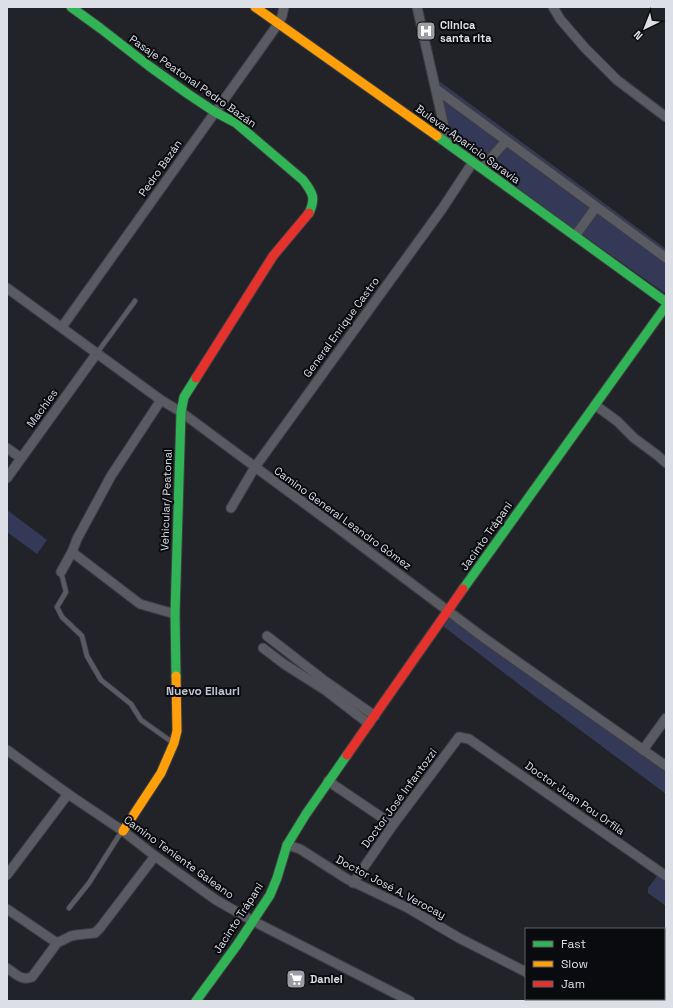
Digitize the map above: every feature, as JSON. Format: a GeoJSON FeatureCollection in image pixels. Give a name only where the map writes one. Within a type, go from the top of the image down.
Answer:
{"type":"FeatureCollection","features":[{"type":"Feature","properties":{"kind":"street","name":"Pasaje Peatonal Pedro Bazán"},"geometry":{"type":"LineString","coordinates":[[71,7],[188,94],[215,112],[236,123],[296,173],[310,189],[313,196]]}},
{"type":"Feature","properties":{"kind":"street","name":"Bulevar Aparicio Saravia"},"geometry":{"type":"LineString","coordinates":[[255,7],[482,168],[666,302]]}},
{"type":"Feature","properties":{"kind":"street","name":"Pedro Bazán"},"geometry":{"type":"LineString","coordinates":[[62,327],[278,24],[284,7]]}},
{"type":"Feature","properties":{"kind":"street"},"geometry":{"type":"LineString","coordinates":[[417,7],[448,144]]}},
{"type":"Feature","properties":{"kind":"street"},"geometry":{"type":"LineString","coordinates":[[553,7],[560,19],[585,48],[616,80],[666,118]]}},
{"type":"Feature","properties":{"kind":"street"},"geometry":{"type":"LineString","coordinates":[[436,89],[666,258]]}},
{"type":"Feature","properties":{"kind":"street"},"geometry":{"type":"LineString","coordinates":[[482,168],[506,141]]}},
{"type":"Feature","properties":{"kind":"street","name":"General Enrique Castro"},"geometry":{"type":"LineString","coordinates":[[231,508],[255,467],[442,209],[473,162]]}},
{"type":"Feature","properties":{"kind":"street","name":"Vehicular/ Peatonal"},"geometry":{"type":"LineString","coordinates":[[123,830],[161,773],[174,743],[177,730],[175,614],[181,412],[184,397],[273,256],[309,212],[313,203],[313,196]]}},
{"type":"Feature","properties":{"kind":"street"},"geometry":{"type":"LineString","coordinates":[[575,236],[596,207]]}},
{"type":"Feature","properties":{"kind":"street","name":"Camino General Leandro Gómez"},"geometry":{"type":"LineString","coordinates":[[7,288],[161,400],[181,412],[484,638],[666,766]]}},
{"type":"Feature","properties":{"kind":"street","name":"Jacinto Trápani"},"geometry":{"type":"LineString","coordinates":[[196,1001],[237,946],[270,895],[288,845],[328,781],[666,306]]}},
{"type":"Feature","properties":{"kind":"street","name":"Machies"},"geometry":{"type":"LineString","coordinates":[[7,478],[97,353]]}},
{"type":"Feature","properties":{"kind":"street"},"geometry":{"type":"LineString","coordinates":[[60,572],[72,552],[77,539],[111,476],[161,400]]}},
{"type":"Feature","properties":{"kind":"street"},"geometry":{"type":"LineString","coordinates":[[595,405],[617,421],[634,438],[666,463]]}},
{"type":"Feature","properties":{"kind":"street"},"geometry":{"type":"LineString","coordinates":[[7,448],[21,458]]}},
{"type":"Feature","properties":{"kind":"street"},"geometry":{"type":"LineString","coordinates":[[72,552],[140,604],[175,614]]}},
{"type":"Feature","properties":{"kind":"street"},"geometry":{"type":"LineString","coordinates":[[267,636],[369,724]]}},
{"type":"Feature","properties":{"kind":"street"},"geometry":{"type":"LineString","coordinates":[[263,648],[284,664],[325,686],[375,716]]}},
{"type":"Feature","properties":{"kind":"street"},"geometry":{"type":"LineString","coordinates":[[284,664],[293,657]]}},
{"type":"Feature","properties":{"kind":"street"},"geometry":{"type":"LineString","coordinates":[[643,750],[666,718]]}},
{"type":"Feature","properties":{"kind":"street","name":"Doctor José Infantozzi"},"geometry":{"type":"LineString","coordinates":[[353,882],[393,825],[459,737],[469,739]]}},
{"type":"Feature","properties":{"kind":"street","name":"Doctor Juan Pou Orfila"},"geometry":{"type":"LineString","coordinates":[[469,739],[666,876]]}},
{"type":"Feature","properties":{"kind":"street","name":"Camino Teniente Galeano"},"geometry":{"type":"LineString","coordinates":[[7,750],[68,794],[123,830],[155,856],[216,900],[253,922],[410,1001]]}},
{"type":"Feature","properties":{"kind":"street"},"geometry":{"type":"LineString","coordinates":[[328,781],[393,825]]}},
{"type":"Feature","properties":{"kind":"street"},"geometry":{"type":"LineString","coordinates":[[7,875],[68,794]]}},
{"type":"Feature","properties":{"kind":"street","name":"Doctor José A. Verocay"},"geometry":{"type":"LineString","coordinates":[[288,845],[300,848],[353,882],[408,908],[459,938],[525,971]]}},
{"type":"Feature","properties":{"kind":"street"},"geometry":{"type":"LineString","coordinates":[[7,968],[22,978],[32,977],[57,943],[70,936],[95,933],[155,856]]}},
{"type":"Feature","properties":{"kind":"street"},"geometry":{"type":"LineString","coordinates":[[7,909],[57,943]]}},
{"type":"Feature","properties":{"kind":"lane"},"geometry":{"type":"LineString","coordinates":[[97,353],[135,301]]}},
{"type":"Feature","properties":{"kind":"lane"},"geometry":{"type":"LineString","coordinates":[[60,572],[66,592],[57,607],[62,617],[82,636],[87,656],[101,680],[131,704],[141,720],[174,743]]}},
{"type":"Feature","properties":{"kind":"lane"},"geometry":{"type":"LineString","coordinates":[[69,908],[89,882],[123,830]]}},
{"type":"Feature","properties":{"kind":"shaded area"},"geometry":{"type":"Polygon","coordinates":[[[439,81],[666,249],[666,294],[457,146],[452,139],[439,81]]]}},
{"type":"Feature","properties":{"kind":"shaded area"},"geometry":{"type":"Polygon","coordinates":[[[7,510],[47,540],[37,554],[7,532],[7,510]]]}},
{"type":"Feature","properties":{"kind":"shaded area"},"geometry":{"type":"Polygon","coordinates":[[[448,611],[666,766],[666,794],[439,623],[448,611]]]}},
{"type":"Feature","properties":{"kind":"shaded area"},"geometry":{"type":"Polygon","coordinates":[[[658,875],[666,882],[666,906],[648,893],[648,888],[658,875]]]}},
{"type":"Feature","properties":{"kind":"traffic: fast"},"geometry":{"type":"LineString","coordinates":[[71,7],[188,94],[215,112],[236,123],[303,180],[311,192],[313,199],[309,213]]}},
{"type":"Feature","properties":{"kind":"traffic: fast"},"geometry":{"type":"LineString","coordinates":[[437,136],[666,302]]}},
{"type":"Feature","properties":{"kind":"traffic: fast"},"geometry":{"type":"LineString","coordinates":[[463,589],[666,306]]}},
{"type":"Feature","properties":{"kind":"traffic: fast"},"geometry":{"type":"LineString","coordinates":[[176,676],[175,614],[181,412],[184,397],[196,378]]}},
{"type":"Feature","properties":{"kind":"traffic: fast"},"geometry":{"type":"LineString","coordinates":[[196,1001],[237,945],[270,895],[287,845],[306,814],[347,755]]}},
{"type":"Feature","properties":{"kind":"traffic: slow"},"geometry":{"type":"LineString","coordinates":[[255,7],[437,136]]}},
{"type":"Feature","properties":{"kind":"traffic: slow"},"geometry":{"type":"LineString","coordinates":[[123,831],[161,773],[174,743],[177,731],[176,676]]}},
{"type":"Feature","properties":{"kind":"traffic: jam"},"geometry":{"type":"LineString","coordinates":[[196,378],[273,256],[309,213]]}},
{"type":"Feature","properties":{"kind":"traffic: jam"},"geometry":{"type":"LineString","coordinates":[[347,755],[463,589]]}},
{"type":"Feature","properties":{"kind":"place","name":"Clinica santa rita"},"geometry":{"type":"Point","coordinates":[426,31]}},
{"type":"Feature","properties":{"kind":"place","name":"Daniel"},"geometry":{"type":"Point","coordinates":[296,979]}},
{"type":"Feature","properties":{"kind":"district","name":"Nuevo Ellauri"},"geometry":{"type":"Point","coordinates":[203,691]}}]}
